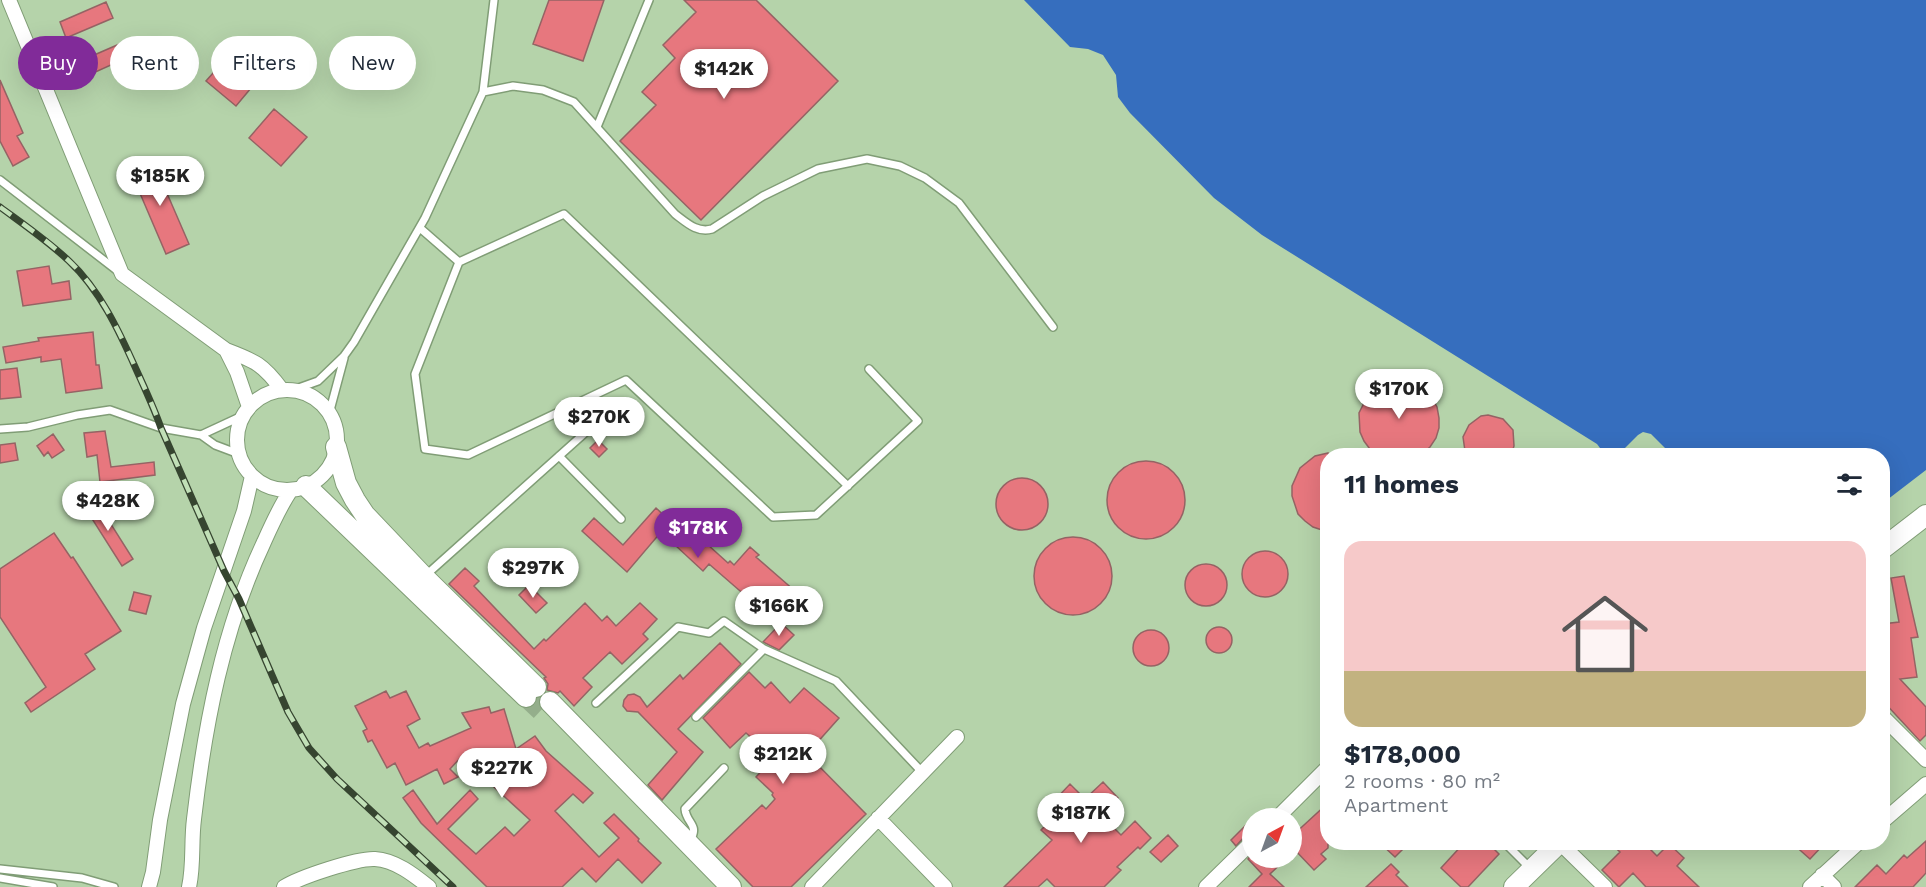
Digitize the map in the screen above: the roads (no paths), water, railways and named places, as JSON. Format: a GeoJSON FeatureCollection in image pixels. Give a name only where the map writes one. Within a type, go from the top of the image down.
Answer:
{"type":"FeatureCollection","features":[{"type":"Feature","properties":{"kind":"main road"},"geometry":{"type":"LineString","coordinates":[[299,488],[531,692],[377,530],[355,500],[343,474],[336,447]]}},
{"type":"Feature","properties":{"kind":"main road"},"geometry":{"type":"LineString","coordinates":[[1890,543],[1926,515]]}},
{"type":"Feature","properties":{"kind":"main road"},"geometry":{"type":"LineString","coordinates":[[546,706],[632,794],[716,887]]}},
{"type":"Feature","properties":{"kind":"main road"},"geometry":{"type":"LineString","coordinates":[[632,794],[688,842],[731,887]]}},
{"type":"Feature","properties":{"kind":"main road"},"geometry":{"type":"LineString","coordinates":[[1514,887],[1552,850]]}},
{"type":"Feature","properties":{"kind":"street"},"geometry":{"type":"LineString","coordinates":[[9,0],[122,274],[226,350],[255,361],[288,390],[314,398],[329,414],[337,435],[333,460],[327,471],[317,480],[299,488],[283,502],[255,559],[239,599],[207,724],[194,820],[192,874],[189,887]]}},
{"type":"Feature","properties":{"kind":"street"},"geometry":{"type":"LineString","coordinates":[[226,350],[237,372],[246,412]]}},
{"type":"Feature","properties":{"kind":"street"},"geometry":{"type":"LineString","coordinates":[[288,390],[264,395],[246,412],[238,428],[237,441],[239,454],[246,470],[252,476],[277,489],[299,488]]}},
{"type":"Feature","properties":{"kind":"street"},"geometry":{"type":"LineString","coordinates":[[149,887],[183,704],[204,628],[244,511],[252,476]]}},
{"type":"Feature","properties":{"kind":"street"},"geometry":{"type":"LineString","coordinates":[[1890,724],[1926,760]]}},
{"type":"Feature","properties":{"kind":"street"},"geometry":{"type":"LineString","coordinates":[[812,887],[957,737]]}},
{"type":"Feature","properties":{"kind":"street"},"geometry":{"type":"LineString","coordinates":[[1287,808],[1320,775]]}},
{"type":"Feature","properties":{"kind":"street"},"geometry":{"type":"LineString","coordinates":[[1890,815],[1926,784]]}},
{"type":"Feature","properties":{"kind":"street"},"geometry":{"type":"LineString","coordinates":[[878,818],[945,887]]}},
{"type":"Feature","properties":{"kind":"street"},"geometry":{"type":"LineString","coordinates":[[1566,850],[1605,887]]}},
{"type":"Feature","properties":{"kind":"street"},"geometry":{"type":"LineString","coordinates":[[1810,887],[1850,850]]}},
{"type":"Feature","properties":{"kind":"street"},"geometry":{"type":"LineString","coordinates":[[1206,887],[1242,852]]}},
{"type":"Feature","properties":{"kind":"street"},"geometry":{"type":"LineString","coordinates":[[284,887],[323,871],[374,859],[388,862],[413,874],[429,887]]}},
{"type":"Feature","properties":{"kind":"street"},"geometry":{"type":"LineString","coordinates":[[1822,875],[1834,887]]}},
{"type":"Feature","properties":{"kind":"lane"},"geometry":{"type":"LineString","coordinates":[[288,390],[318,381],[344,356],[420,228],[483,92],[494,0]]}},
{"type":"Feature","properties":{"kind":"lane"},"geometry":{"type":"LineString","coordinates":[[597,127],[649,0]]}},
{"type":"Feature","properties":{"kind":"lane"},"geometry":{"type":"LineString","coordinates":[[483,92],[513,86],[543,90],[574,102],[675,214],[694,228],[704,231],[712,229],[763,196],[818,169],[867,159],[900,166],[926,178],[959,203],[1053,327]]}},
{"type":"Feature","properties":{"kind":"lane"},"geometry":{"type":"LineString","coordinates":[[0,180],[122,274]]}},
{"type":"Feature","properties":{"kind":"lane"},"geometry":{"type":"LineString","coordinates":[[848,486],[564,214],[459,262],[415,374],[425,449],[468,455],[626,380],[773,518],[816,515],[848,486],[918,421],[869,369]]}},
{"type":"Feature","properties":{"kind":"lane"},"geometry":{"type":"LineString","coordinates":[[420,228],[459,262]]}},
{"type":"Feature","properties":{"kind":"lane"},"geometry":{"type":"LineString","coordinates":[[329,414],[344,356]]}},
{"type":"Feature","properties":{"kind":"lane"},"geometry":{"type":"LineString","coordinates":[[0,429],[28,427],[77,415],[110,410],[161,428],[201,435],[214,445],[239,454]]}},
{"type":"Feature","properties":{"kind":"lane"},"geometry":{"type":"LineString","coordinates":[[201,435],[246,412]]}},
{"type":"Feature","properties":{"kind":"lane"},"geometry":{"type":"LineString","coordinates":[[424,578],[596,423]]}},
{"type":"Feature","properties":{"kind":"lane"},"geometry":{"type":"LineString","coordinates":[[559,456],[621,519]]}},
{"type":"Feature","properties":{"kind":"lane"},"geometry":{"type":"LineString","coordinates":[[596,703],[678,627],[709,633],[724,621],[764,649],[836,681],[922,772]]}},
{"type":"Feature","properties":{"kind":"lane"},"geometry":{"type":"LineString","coordinates":[[696,717],[764,649]]}},
{"type":"Feature","properties":{"kind":"lane"},"geometry":{"type":"LineString","coordinates":[[688,842],[692,839],[694,829],[686,816],[686,809],[724,768]]}},
{"type":"Feature","properties":{"kind":"lane"},"geometry":{"type":"LineString","coordinates":[[1512,850],[1532,869]]}},
{"type":"Feature","properties":{"kind":"lane"},"geometry":{"type":"LineString","coordinates":[[0,869],[82,878],[114,887]]}},
{"type":"Feature","properties":{"kind":"lane"},"geometry":{"type":"LineString","coordinates":[[0,878],[52,887]]}},
{"type":"Feature","properties":{"kind":"water"},"geometry":{"type":"Polygon","coordinates":[[[1024,0],[1926,0],[1926,470],[1890,498],[1890,448],[1665,448],[1651,434],[1643,432],[1625,448],[1600,448],[1262,235],[1214,198],[1130,113],[1118,97],[1116,75],[1103,55],[1088,49],[1070,47],[1024,0]]]}},
{"type":"Feature","properties":{"kind":"tunnel"},"geometry":{"type":"LineString","coordinates":[[526,697],[541,711]]}},
{"type":"Feature","properties":{"kind":"railway"},"geometry":{"type":"LineString","coordinates":[[0,207],[69,261],[90,285],[108,312],[143,384],[288,712],[309,748],[337,779],[453,887]]}}]}
